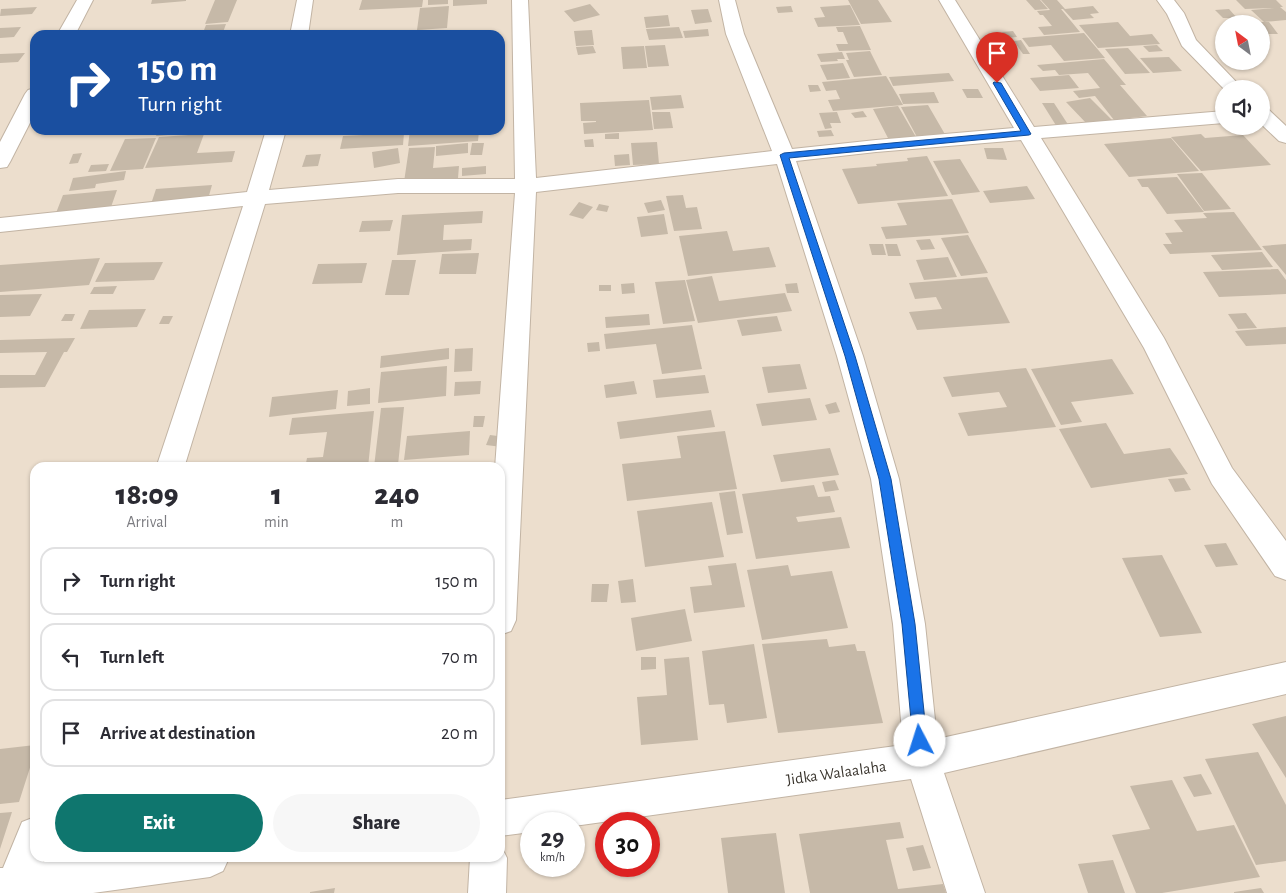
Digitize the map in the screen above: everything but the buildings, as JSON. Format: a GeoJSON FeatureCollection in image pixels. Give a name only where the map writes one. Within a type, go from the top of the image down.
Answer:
{"type":"FeatureCollection","features":[{"type":"Feature","properties":{"kind":"street"},"geometry":{"type":"LineString","coordinates":[[69,30],[85,0]]}},
{"type":"Feature","properties":{"kind":"street"},"geometry":{"type":"LineString","coordinates":[[300,30],[305,0]]}},
{"type":"Feature","properties":{"kind":"street"},"geometry":{"type":"LineString","coordinates":[[505,537],[526,186],[520,0]]}},
{"type":"Feature","properties":{"kind":"street"},"geometry":{"type":"LineString","coordinates":[[727,0],[741,50],[784,155],[850,356],[885,479],[909,624],[922,760],[966,893]]}},
{"type":"Feature","properties":{"kind":"street"},"geometry":{"type":"LineString","coordinates":[[947,0],[1026,134],[1155,345],[1222,476],[1286,566]]}},
{"type":"Feature","properties":{"kind":"street"},"geometry":{"type":"LineString","coordinates":[[1165,0],[1175,13],[1188,42],[1225,80]]}},
{"type":"Feature","properties":{"kind":"street"},"geometry":{"type":"LineString","coordinates":[[0,162],[30,104]]}},
{"type":"Feature","properties":{"kind":"street"},"geometry":{"type":"LineString","coordinates":[[1270,112],[1286,109]]}},
{"type":"Feature","properties":{"kind":"street"},"geometry":{"type":"LineString","coordinates":[[0,225],[255,198],[398,186],[526,186],[784,155],[1215,118]]}},
{"type":"Feature","properties":{"kind":"street"},"geometry":{"type":"LineString","coordinates":[[1270,122],[1286,138]]}},
{"type":"Feature","properties":{"kind":"street"},"geometry":{"type":"LineString","coordinates":[[172,462],[218,323],[275,135]]}},
{"type":"Feature","properties":{"kind":"street","name":"Jidka Walaalaha"},"geometry":{"type":"LineString","coordinates":[[505,817],[922,760],[1286,678]]}},
{"type":"Feature","properties":{"kind":"street"},"geometry":{"type":"LineString","coordinates":[[8,888],[30,845]]}},
{"type":"Feature","properties":{"kind":"street"},"geometry":{"type":"LineString","coordinates":[[8,888],[183,862]]}},
{"type":"Feature","properties":{"kind":"street"},"geometry":{"type":"LineString","coordinates":[[487,893],[488,862]]}},
{"type":"Feature","properties":{"kind":"route"},"geometry":{"type":"LineString","coordinates":[[920,741],[909,624],[885,479],[850,356],[784,155],[1026,134],[997,83]]}}]}
